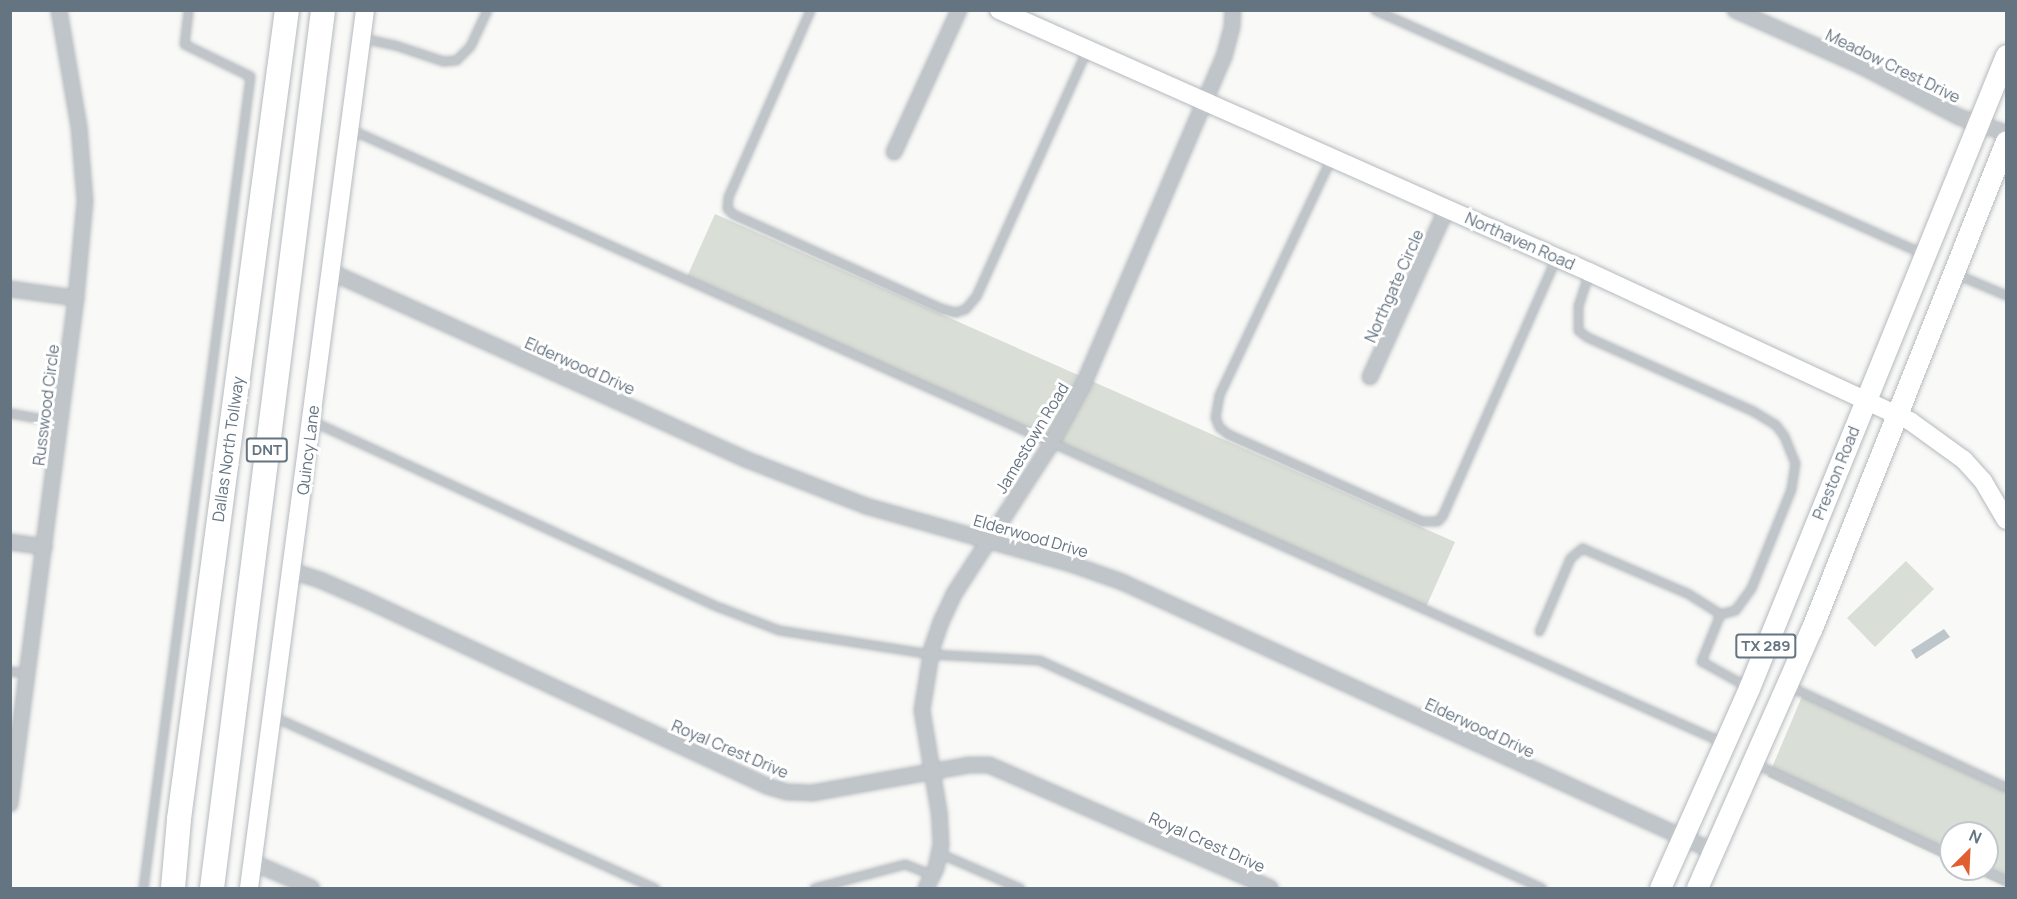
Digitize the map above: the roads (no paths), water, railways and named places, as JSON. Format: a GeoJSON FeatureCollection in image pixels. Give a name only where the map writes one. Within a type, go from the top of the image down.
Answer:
{"type":"FeatureCollection","features":[{"type":"Feature","properties":{"kind":"highway","name":"Dallas North Tollway"},"geometry":{"type":"LineString","coordinates":[[173,888],[179,819],[287,10]]}},
{"type":"Feature","properties":{"kind":"highway","name":"DNT"},"geometry":{"type":"LineString","coordinates":[[212,888],[323,10]]}},
{"type":"Feature","properties":{"kind":"main road","name":"Preston Road"},"geometry":{"type":"LineString","coordinates":[[1660,888],[1749,688],[2007,55]]}},
{"type":"Feature","properties":{"kind":"main road","name":"Preston Road"},"geometry":{"type":"LineString","coordinates":[[1698,888],[1783,694],[2007,141]]}},
{"type":"Feature","properties":{"kind":"main road"},"geometry":{"type":"LineString","coordinates":[[1749,688],[1783,694]]}},
{"type":"Feature","properties":{"kind":"street","name":"Russwood Circle"},"geometry":{"type":"LineString","coordinates":[[11,797],[76,298],[85,201],[79,127],[58,10]]}},
{"type":"Feature","properties":{"kind":"street","name":"Quincy Lane"},"geometry":{"type":"LineString","coordinates":[[249,888],[365,10]]}},
{"type":"Feature","properties":{"kind":"street"},"geometry":{"type":"LineString","coordinates":[[894,152],[959,10]]}},
{"type":"Feature","properties":{"kind":"street","name":"Northaven Road"},"geometry":{"type":"LineString","coordinates":[[999,10],[1447,208],[1896,414],[1917,425],[1964,460],[1983,481],[2007,520]]}},
{"type":"Feature","properties":{"kind":"street","name":"Jamestown Road"},"geometry":{"type":"LineString","coordinates":[[926,888],[939,853],[939,812],[922,710],[931,654],[941,622],[954,594],[1050,444],[1084,383],[1224,57],[1232,27],[1233,10]]}},
{"type":"Feature","properties":{"kind":"street","name":"Meadow Crest Drive"},"geometry":{"type":"LineString","coordinates":[[1735,10],[1861,66],[1959,117],[2007,133]]}},
{"type":"Feature","properties":{"kind":"street","name":"Northgate Circle"},"geometry":{"type":"LineString","coordinates":[[1370,377],[1447,208]]}},
{"type":"Feature","properties":{"kind":"street","name":"Elderwood Drive"},"geometry":{"type":"LineString","coordinates":[[331,272],[745,459],[866,506],[1071,564],[1122,582],[1715,852]]}},
{"type":"Feature","properties":{"kind":"street"},"geometry":{"type":"LineString","coordinates":[[10,290],[76,298]]}},
{"type":"Feature","properties":{"kind":"street"},"geometry":{"type":"LineString","coordinates":[[10,542],[45,547]]}},
{"type":"Feature","properties":{"kind":"street","name":"Royal Crest Drive"},"geometry":{"type":"LineString","coordinates":[[292,571],[364,599],[767,786],[787,792],[812,793],[969,765],[989,765],[1270,888]]}},
{"type":"Feature","properties":{"kind":"street"},"geometry":{"type":"LineString","coordinates":[[252,862],[312,888]]}},
{"type":"Feature","properties":{"kind":"lane"},"geometry":{"type":"LineString","coordinates":[[143,888],[250,76],[184,44],[188,10]]}},
{"type":"Feature","properties":{"kind":"lane"},"geometry":{"type":"LineString","coordinates":[[362,38],[395,45],[443,61],[456,60],[470,46],[487,10]]}},
{"type":"Feature","properties":{"kind":"lane"},"geometry":{"type":"LineString","coordinates":[[810,10],[728,197],[727,208],[733,214],[776,234],[940,308],[955,312],[965,309],[976,296],[1087,49]]}},
{"type":"Feature","properties":{"kind":"lane"},"geometry":{"type":"LineString","coordinates":[[1375,10],[1925,255]]}},
{"type":"Feature","properties":{"kind":"lane"},"geometry":{"type":"LineString","coordinates":[[350,129],[1050,444],[1725,743]]}},
{"type":"Feature","properties":{"kind":"lane"},"geometry":{"type":"LineString","coordinates":[[1331,157],[1220,395],[1215,417],[1219,428],[1228,435],[1429,522],[1442,516],[1556,258]]}},
{"type":"Feature","properties":{"kind":"lane"},"geometry":{"type":"LineString","coordinates":[[1539,631],[1570,558],[1582,548],[1687,593],[1720,614],[1735,610],[1751,588],[1791,489],[1795,463],[1784,436],[1775,424],[1753,411],[1587,337],[1578,330],[1578,305],[1589,272]]}},
{"type":"Feature","properties":{"kind":"lane"},"geometry":{"type":"LineString","coordinates":[[1953,273],[2007,295]]}},
{"type":"Feature","properties":{"kind":"lane"},"geometry":{"type":"LineString","coordinates":[[10,413],[60,422]]}},
{"type":"Feature","properties":{"kind":"lane"},"geometry":{"type":"LineString","coordinates":[[312,421],[719,607],[779,630],[931,654],[1039,660],[1542,888]]}},
{"type":"Feature","properties":{"kind":"lane"},"geometry":{"type":"LineString","coordinates":[[1720,614],[1701,661],[1749,688]]}},
{"type":"Feature","properties":{"kind":"lane"},"geometry":{"type":"LineString","coordinates":[[10,671],[28,673]]}},
{"type":"Feature","properties":{"kind":"lane"},"geometry":{"type":"LineString","coordinates":[[1783,694],[2007,787]]}},
{"type":"Feature","properties":{"kind":"lane"},"geometry":{"type":"LineString","coordinates":[[272,716],[655,888]]}},
{"type":"Feature","properties":{"kind":"lane"},"geometry":{"type":"LineString","coordinates":[[1754,763],[1939,849]]}},
{"type":"Feature","properties":{"kind":"lane"},"geometry":{"type":"LineString","coordinates":[[939,853],[1020,888]]}},
{"type":"Feature","properties":{"kind":"lane"},"geometry":{"type":"LineString","coordinates":[[814,888],[904,864],[932,875]]}}]}
